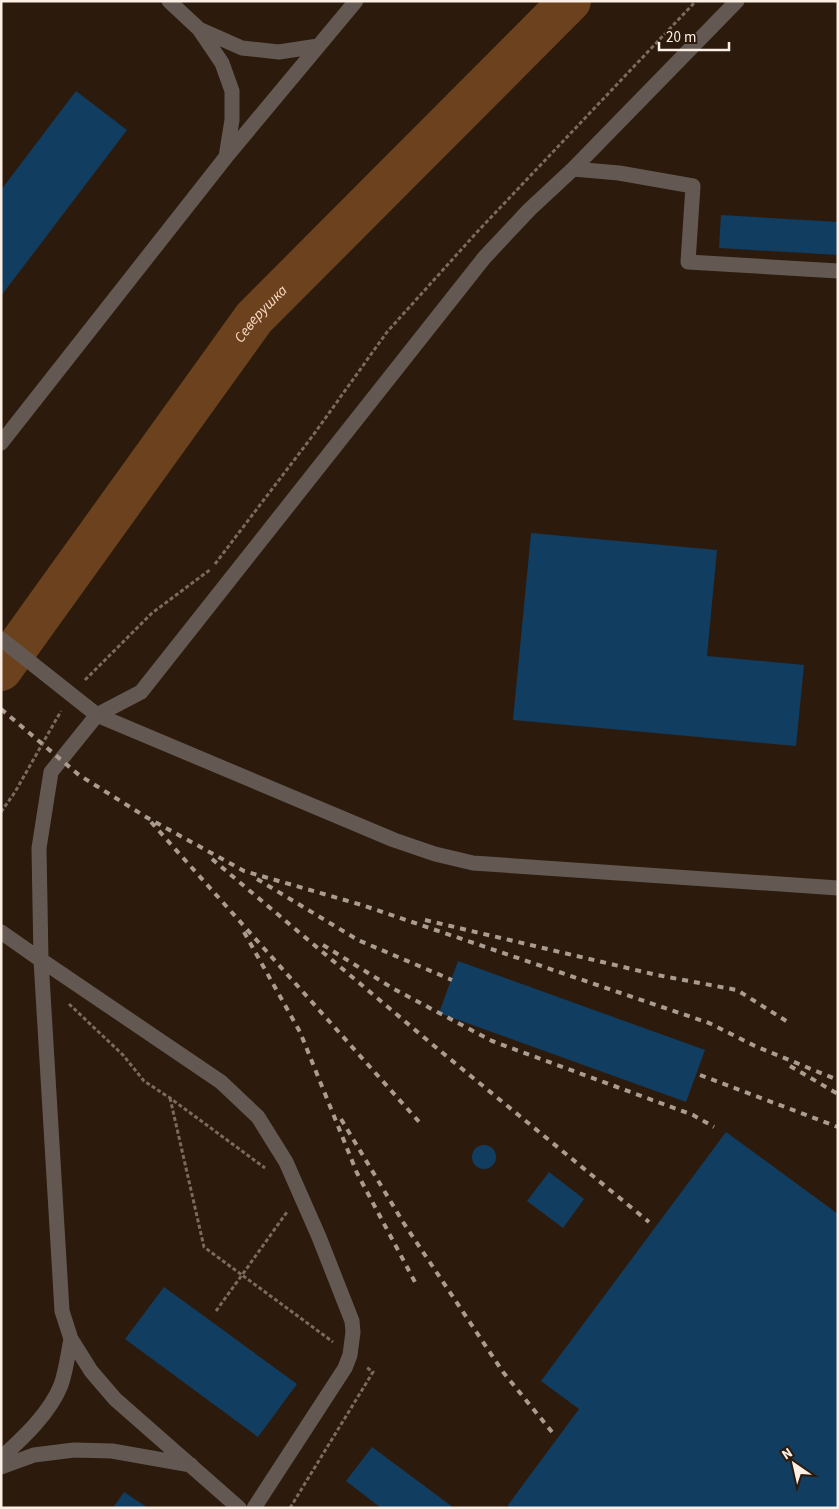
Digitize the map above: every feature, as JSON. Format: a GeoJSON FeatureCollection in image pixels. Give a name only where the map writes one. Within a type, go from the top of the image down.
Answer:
{"type":"FeatureCollection","features":[{"type":"Feature","properties":{"kind":"street"},"geometry":{"type":"LineString","coordinates":[[169,1],[199,29],[222,63],[232,91],[232,120],[226,157]]}},
{"type":"Feature","properties":{"kind":"street"},"geometry":{"type":"LineString","coordinates":[[3,437],[226,157],[356,1]]}},
{"type":"Feature","properties":{"kind":"street"},"geometry":{"type":"LineString","coordinates":[[239,1508],[115,1399],[91,1371],[71,1339],[62,1310],[41,960],[39,848],[50,772],[97,715],[141,692],[484,258],[529,210],[573,169],[737,1]]}},
{"type":"Feature","properties":{"kind":"street"},"geometry":{"type":"LineString","coordinates":[[199,29],[242,48],[279,52],[318,46]]}},
{"type":"Feature","properties":{"kind":"street"},"geometry":{"type":"LineString","coordinates":[[573,169],[619,174],[693,186],[688,262],[838,271]]}},
{"type":"Feature","properties":{"kind":"street"},"geometry":{"type":"LineString","coordinates":[[1,639],[97,715],[394,840],[435,854],[473,864],[838,888]]}},
{"type":"Feature","properties":{"kind":"street"},"geometry":{"type":"LineString","coordinates":[[1,932],[222,1082],[258,1116],[286,1162],[319,1237],[352,1321],[353,1344],[345,1368],[254,1508]]}},
{"type":"Feature","properties":{"kind":"street"},"geometry":{"type":"LineString","coordinates":[[1,1458],[41,1419],[61,1385],[71,1339]]}},
{"type":"Feature","properties":{"kind":"street"},"geometry":{"type":"LineString","coordinates":[[1,1467],[34,1455],[74,1450],[112,1451],[192,1466]]}},
{"type":"Feature","properties":{"kind":"path"},"geometry":{"type":"LineString","coordinates":[[1,812],[15,792],[67,691],[152,613],[210,570],[314,434],[387,332],[478,231],[696,1]]}},
{"type":"Feature","properties":{"kind":"path"},"geometry":{"type":"LineString","coordinates":[[123,1055],[144,1081],[268,1170]]}},
{"type":"Feature","properties":{"kind":"path"},"geometry":{"type":"LineString","coordinates":[[170,1098],[204,1247],[242,1275]]}},
{"type":"Feature","properties":{"kind":"path"},"geometry":{"type":"LineString","coordinates":[[216,1311],[287,1211]]}},
{"type":"Feature","properties":{"kind":"building"},"geometry":{"type":"Polygon","coordinates":[[[76,91],[127,130],[1,296],[1,190],[76,91]]]}},
{"type":"Feature","properties":{"kind":"building"},"geometry":{"type":"Polygon","coordinates":[[[721,215],[838,222],[838,255],[719,248],[721,215]]]}},
{"type":"Feature","properties":{"kind":"building"},"geometry":{"type":"Polygon","coordinates":[[[531,533],[717,550],[707,656],[804,665],[796,746],[513,720],[531,533]]]}},
{"type":"Feature","properties":{"kind":"building"},"geometry":{"type":"Polygon","coordinates":[[[458,961],[705,1050],[686,1102],[439,1013],[458,961]]]}},
{"type":"Feature","properties":{"kind":"building"},"geometry":{"type":"Polygon","coordinates":[[[726,1132],[838,1214],[838,1508],[511,1508],[508,1505],[579,1409],[541,1381],[726,1132]]]}},
{"type":"Feature","properties":{"kind":"building"},"geometry":{"type":"Polygon","coordinates":[[[484,1145],[493,1148],[496,1157],[493,1166],[484,1169],[475,1166],[472,1157],[475,1148],[484,1145]]]}},
{"type":"Feature","properties":{"kind":"building"},"geometry":{"type":"Polygon","coordinates":[[[549,1172],[584,1199],[563,1228],[527,1201],[549,1172]]]}},
{"type":"Feature","properties":{"kind":"building"},"geometry":{"type":"Polygon","coordinates":[[[164,1287],[297,1384],[258,1437],[125,1339],[164,1287]]]}},
{"type":"Feature","properties":{"kind":"building"},"geometry":{"type":"Polygon","coordinates":[[[372,1447],[454,1508],[381,1508],[346,1481],[372,1447]]]}},
{"type":"Feature","properties":{"kind":"building"},"geometry":{"type":"Polygon","coordinates":[[[124,1492],[148,1508],[113,1508],[124,1492]]]}},
{"type":"Feature","properties":{"kind":"waterway","name":"Северушка"},"geometry":{"type":"LineString","coordinates":[[1,670],[254,318],[570,1]]}},
{"type":"Feature","properties":{"kind":"railway"},"geometry":{"type":"LineString","coordinates":[[1,709],[79,775],[146,817],[244,871],[362,905],[709,1023],[755,1046],[838,1080]]}},
{"type":"Feature","properties":{"kind":"railway"},"geometry":{"type":"LineString","coordinates":[[151,822],[421,1124]]}},
{"type":"Feature","properties":{"kind":"railway"},"geometry":{"type":"LineString","coordinates":[[212,859],[433,1045],[649,1222]]}},
{"type":"Feature","properties":{"kind":"railway"},"geometry":{"type":"LineString","coordinates":[[257,879],[358,940],[452,980]]}},
{"type":"Feature","properties":{"kind":"railway"},"geometry":{"type":"LineString","coordinates":[[425,920],[657,975],[737,990],[791,1024]]}},
{"type":"Feature","properties":{"kind":"railway"},"geometry":{"type":"LineString","coordinates":[[244,932],[300,1032],[357,1173],[416,1284]]}},
{"type":"Feature","properties":{"kind":"railway"},"geometry":{"type":"LineString","coordinates":[[323,945],[394,989],[492,1041],[693,1115],[714,1127]]}},
{"type":"Feature","properties":{"kind":"railway"},"geometry":{"type":"LineString","coordinates":[[790,1066],[838,1094]]}},
{"type":"Feature","properties":{"kind":"railway"},"geometry":{"type":"LineString","coordinates":[[700,1075],[838,1127]]}},
{"type":"Feature","properties":{"kind":"railway"},"geometry":{"type":"LineString","coordinates":[[341,1119],[403,1222],[503,1372],[552,1432]]}}]}
